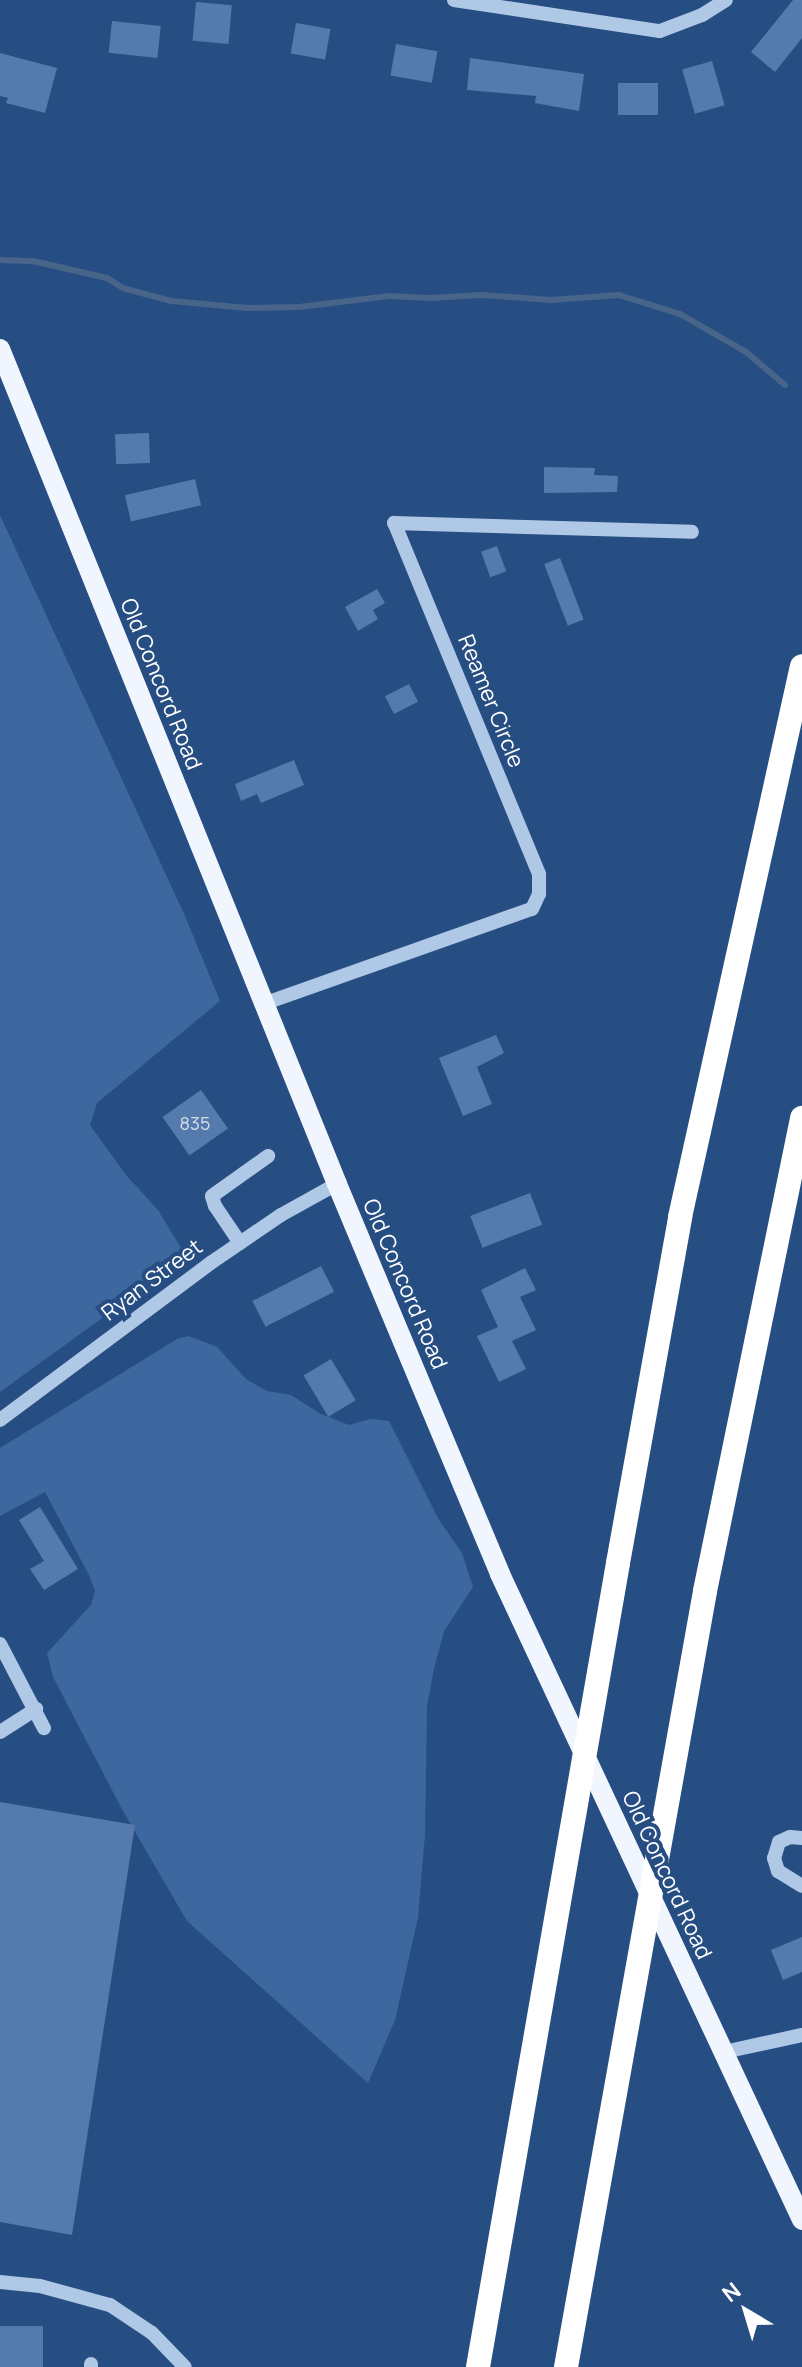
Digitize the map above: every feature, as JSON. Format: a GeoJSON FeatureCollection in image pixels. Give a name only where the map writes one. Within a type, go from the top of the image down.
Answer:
{"type":"FeatureCollection","features":[{"type":"Feature","properties":{"kind":"highway"},"geometry":{"type":"LineString","coordinates":[[478,2367],[680,1217],[802,666]]}},
{"type":"Feature","properties":{"kind":"highway"},"geometry":{"type":"LineString","coordinates":[[566,2367],[705,1591],[802,1118]]}},
{"type":"Feature","properties":{"kind":"main road","name":"Old Concord Road"},"geometry":{"type":"LineString","coordinates":[[0,349],[263,1004],[500,1574],[802,2220]]}},
{"type":"Feature","properties":{"kind":"street"},"geometry":{"type":"LineString","coordinates":[[454,0],[660,31],[702,15],[726,0]]}},
{"type":"Feature","properties":{"kind":"street","name":"Reamer Circle"},"geometry":{"type":"LineString","coordinates":[[263,1004],[532,909],[539,894],[539,874],[394,523],[692,532]]}},
{"type":"Feature","properties":{"kind":"street"},"geometry":{"type":"LineString","coordinates":[[240,1243],[215,1206],[212,1196],[268,1156]]}},
{"type":"Feature","properties":{"kind":"street","name":"Ryan Street"},"geometry":{"type":"LineString","coordinates":[[0,1420],[240,1243],[337,1184]]}},
{"type":"Feature","properties":{"kind":"street"},"geometry":{"type":"LineString","coordinates":[[0,1644],[44,1728]]}},
{"type":"Feature","properties":{"kind":"street"},"geometry":{"type":"LineString","coordinates":[[0,1732],[36,1709]]}},
{"type":"Feature","properties":{"kind":"street"},"geometry":{"type":"LineString","coordinates":[[802,1838],[790,1837],[779,1842],[774,1858],[778,1871],[802,1886]]}},
{"type":"Feature","properties":{"kind":"street"},"geometry":{"type":"LineString","coordinates":[[724,2052],[802,2035]]}},
{"type":"Feature","properties":{"kind":"street"},"geometry":{"type":"LineString","coordinates":[[0,2282],[40,2286],[110,2305],[152,2333],[185,2367]]}},
{"type":"Feature","properties":{"kind":"shaded area"},"geometry":{"type":"Polygon","coordinates":[[[0,515],[185,916],[220,1001],[97,1103],[90,1125],[126,1175],[158,1210],[181,1248],[181,1261],[0,1392],[0,515]]]}},
{"type":"Feature","properties":{"kind":"shaded area"},"geometry":{"type":"Polygon","coordinates":[[[189,1336],[217,1347],[246,1379],[267,1391],[291,1395],[319,1413],[349,1425],[370,1419],[389,1421],[439,1520],[462,1553],[473,1587],[444,1631],[434,1669],[427,1706],[425,1835],[418,1918],[395,2020],[368,2083],[187,1921],[123,1811],[53,1677],[47,1653],[91,1605],[95,1591],[89,1575],[45,1492],[0,1516],[0,1448],[177,1339],[189,1336]]]}},
{"type":"Feature","properties":{"kind":"building"},"geometry":{"type":"Polygon","coordinates":[[[793,0],[802,0],[802,38],[775,72],[751,52],[793,0]]]}},
{"type":"Feature","properties":{"kind":"building"},"geometry":{"type":"Polygon","coordinates":[[[196,2],[232,5],[228,44],[193,41],[196,2]]]}},
{"type":"Feature","properties":{"kind":"building"},"geometry":{"type":"Polygon","coordinates":[[[112,21],[161,26],[157,58],[109,53],[112,21]]]}},
{"type":"Feature","properties":{"kind":"building"},"geometry":{"type":"Polygon","coordinates":[[[296,23],[330,29],[325,60],[291,54],[296,23]]]}},
{"type":"Feature","properties":{"kind":"building"},"geometry":{"type":"Polygon","coordinates":[[[396,44],[437,51],[432,83],[390,76],[396,44]]]}},
{"type":"Feature","properties":{"kind":"building"},"geometry":{"type":"Polygon","coordinates":[[[0,53],[57,68],[45,113],[6,103],[8,98],[0,96],[0,53]]]}},
{"type":"Feature","properties":{"kind":"building"},"geometry":{"type":"Polygon","coordinates":[[[470,58],[584,74],[579,111],[535,103],[536,96],[467,90],[470,58]]]}},
{"type":"Feature","properties":{"kind":"building"},"geometry":{"type":"Polygon","coordinates":[[[712,61],[725,105],[695,114],[682,70],[712,61]]]}},
{"type":"Feature","properties":{"kind":"building"},"geometry":{"type":"Polygon","coordinates":[[[618,83],[658,83],[658,115],[618,115],[618,83]]]}},
{"type":"Feature","properties":{"kind":"building"},"geometry":{"type":"Polygon","coordinates":[[[149,433],[150,463],[116,464],[115,434],[149,433]]]}},
{"type":"Feature","properties":{"kind":"building"},"geometry":{"type":"Polygon","coordinates":[[[544,467],[595,468],[594,475],[618,476],[617,492],[544,493],[544,467]]]}},
{"type":"Feature","properties":{"kind":"building"},"geometry":{"type":"Polygon","coordinates":[[[195,479],[201,505],[131,522],[125,495],[195,479]]]}},
{"type":"Feature","properties":{"kind":"building"},"geometry":{"type":"Polygon","coordinates":[[[497,546],[506,571],[490,577],[481,552],[497,546]]]}},
{"type":"Feature","properties":{"kind":"building"},"geometry":{"type":"Polygon","coordinates":[[[560,558],[584,620],[568,626],[544,564],[560,558]]]}},
{"type":"Feature","properties":{"kind":"building"},"geometry":{"type":"Polygon","coordinates":[[[377,589],[385,603],[373,610],[378,619],[358,631],[345,607],[377,589]]]}},
{"type":"Feature","properties":{"kind":"building"},"geometry":{"type":"Polygon","coordinates":[[[409,684],[418,702],[394,714],[385,696],[409,684]]]}},
{"type":"Feature","properties":{"kind":"building"},"geometry":{"type":"Polygon","coordinates":[[[294,760],[304,785],[261,803],[257,794],[241,801],[235,784],[294,760]]]}},
{"type":"Feature","properties":{"kind":"building"},"geometry":{"type":"Polygon","coordinates":[[[496,1035],[504,1053],[477,1067],[492,1104],[463,1116],[439,1058],[496,1035]]]}},
{"type":"Feature","properties":{"kind":"building"},"geometry":{"type":"Polygon","coordinates":[[[201,1090],[228,1129],[189,1155],[162,1117],[201,1090]]]}},
{"type":"Feature","properties":{"kind":"building"},"geometry":{"type":"Polygon","coordinates":[[[530,1193],[542,1225],[482,1248],[470,1216],[530,1193]]]}},
{"type":"Feature","properties":{"kind":"building"},"geometry":{"type":"Polygon","coordinates":[[[321,1266],[334,1292],[266,1327],[252,1301],[321,1266]]]}},
{"type":"Feature","properties":{"kind":"building"},"geometry":{"type":"Polygon","coordinates":[[[525,1268],[536,1290],[520,1297],[536,1330],[512,1341],[526,1369],[499,1382],[477,1336],[498,1327],[481,1290],[525,1268]]]}},
{"type":"Feature","properties":{"kind":"building"},"geometry":{"type":"Polygon","coordinates":[[[331,1359],[356,1400],[328,1417],[304,1375],[331,1359]]]}},
{"type":"Feature","properties":{"kind":"building"},"geometry":{"type":"Polygon","coordinates":[[[40,1507],[78,1569],[44,1590],[30,1569],[44,1561],[19,1520],[40,1507]]]}},
{"type":"Feature","properties":{"kind":"building"},"geometry":{"type":"Polygon","coordinates":[[[0,1802],[135,1825],[72,2235],[0,2222],[0,1802]]]}},
{"type":"Feature","properties":{"kind":"building"},"geometry":{"type":"Polygon","coordinates":[[[802,1937],[802,1972],[783,1980],[771,1950],[802,1937]]]}},
{"type":"Feature","properties":{"kind":"building"},"geometry":{"type":"Polygon","coordinates":[[[0,2326],[43,2326],[43,2367],[0,2367],[0,2326]]]}},
{"type":"Feature","properties":{"kind":"waterway"},"geometry":{"type":"LineString","coordinates":[[0,260],[33,261],[107,278],[123,288],[171,301],[248,308],[299,307],[389,296],[430,298],[482,295],[551,300],[619,295],[680,314],[746,352],[785,385]]}}]}
